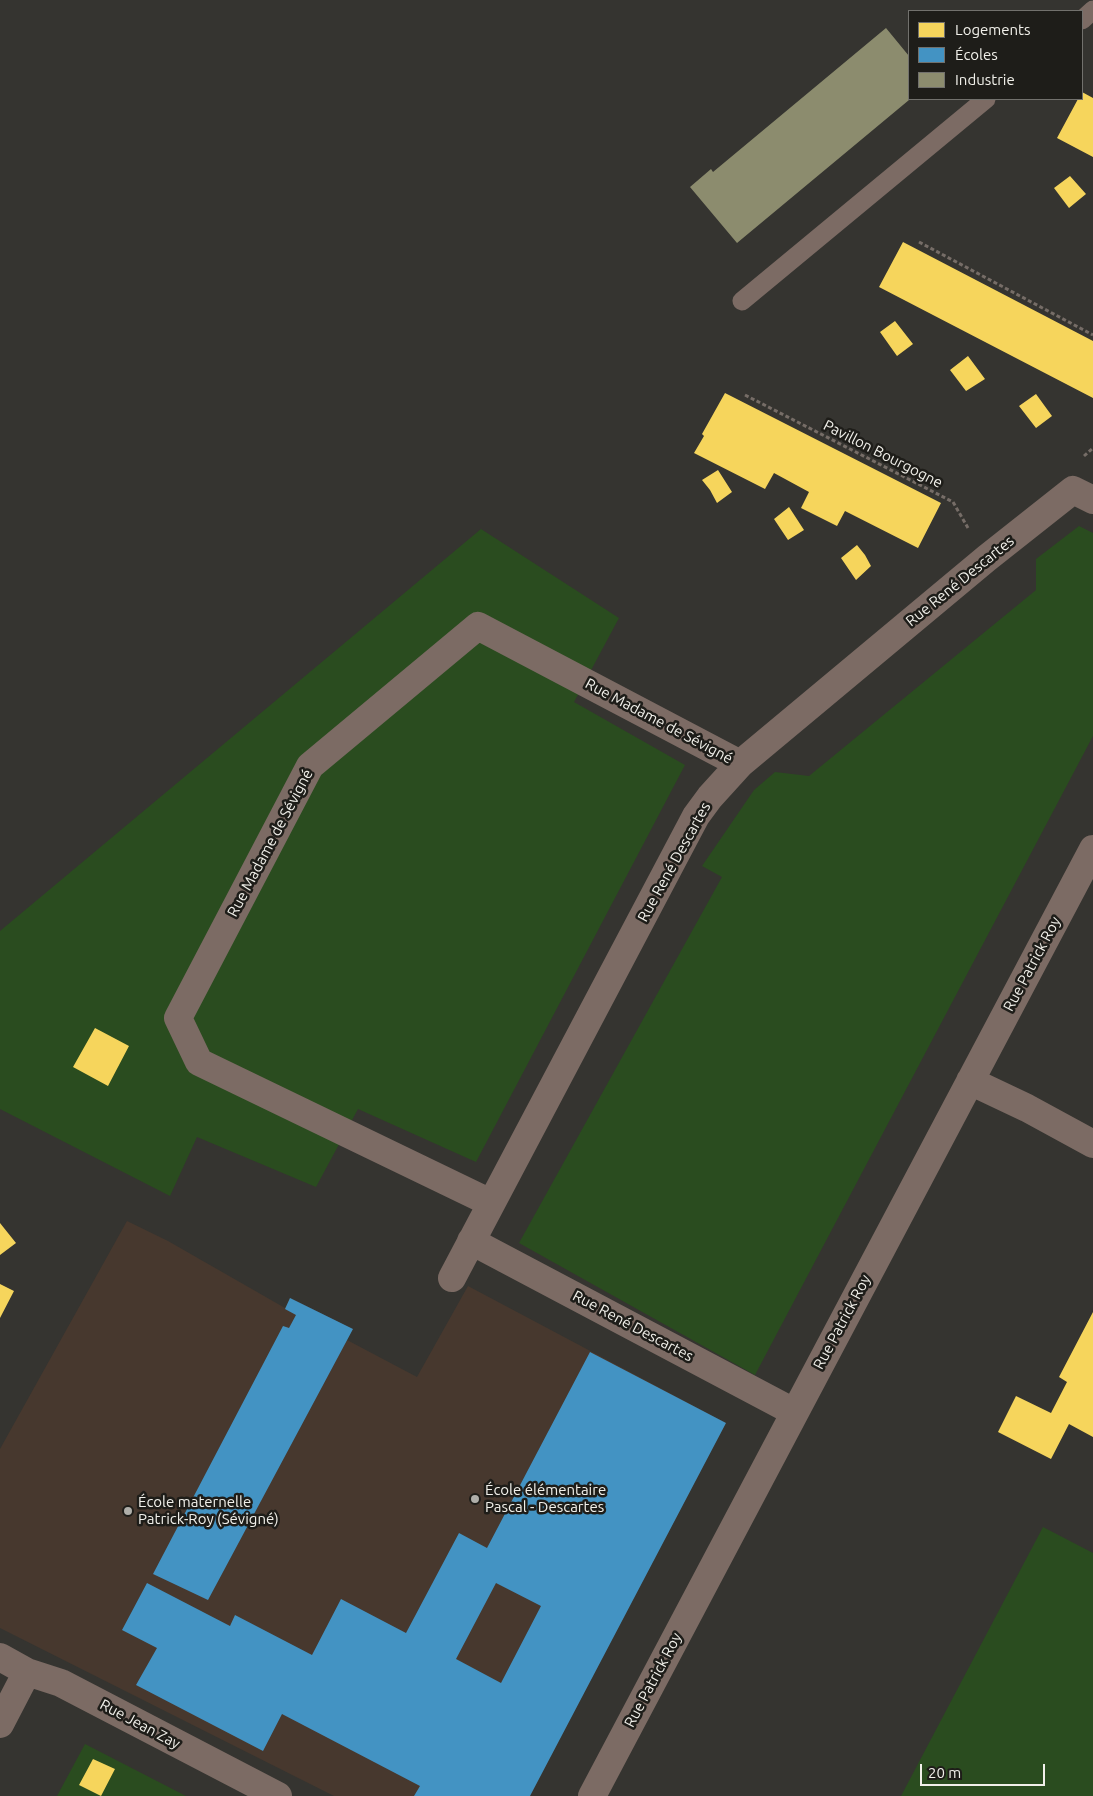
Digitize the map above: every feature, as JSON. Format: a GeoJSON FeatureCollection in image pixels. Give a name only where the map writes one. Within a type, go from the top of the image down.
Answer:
{"type":"FeatureCollection","features":[{"type":"Feature","properties":{"kind":"street","name":"Rue René Descartes"},"geometry":{"type":"LineString","coordinates":[[452,1278],[696,816],[710,797],[740,764],[987,558],[1083,495]]}},
{"type":"Feature","properties":{"kind":"street","name":"Rue Madame de Sévigné"},"geometry":{"type":"LineString","coordinates":[[491,1203],[199,1062],[178,1018],[310,766],[478,626],[740,764]]}},
{"type":"Feature","properties":{"kind":"street","name":"Rue Patrick Roy"},"geometry":{"type":"LineString","coordinates":[[592,1796],[1093,849]]}},
{"type":"Feature","properties":{"kind":"street"},"geometry":{"type":"LineString","coordinates":[[970,1081],[1027,1108],[1093,1144]]}},
{"type":"Feature","properties":{"kind":"street","name":"Rue René Descartes"},"geometry":{"type":"LineString","coordinates":[[471,1241],[794,1412]]}},
{"type":"Feature","properties":{"kind":"street","name":"Rue Jean Zay"},"geometry":{"type":"LineString","coordinates":[[0,1657],[27,1672],[61,1683],[278,1796]]}},
{"type":"Feature","properties":{"kind":"street"},"geometry":{"type":"LineString","coordinates":[[0,1724],[27,1672]]}},
{"type":"Feature","properties":{"kind":"lane"},"geometry":{"type":"LineString","coordinates":[[1083,19],[1093,10]]}},
{"type":"Feature","properties":{"kind":"lane"},"geometry":{"type":"LineString","coordinates":[[742,301],[985,100]]}},
{"type":"Feature","properties":{"kind":"path"},"geometry":{"type":"LineString","coordinates":[[919,242],[1093,335]]}},
{"type":"Feature","properties":{"kind":"path","name":"Pavillon Bourgogne"},"geometry":{"type":"LineString","coordinates":[[745,395],[953,502],[987,558]]}},
{"type":"Feature","properties":{"kind":"shaded area","name":"École élémentaire Pascal - Descartes"},"geometry":{"type":"Polygon","coordinates":[[[127,1221],[168,1241],[285,1308],[290,1298],[353,1329],[347,1340],[417,1377],[468,1286],[726,1423],[530,1796],[334,1796],[0,1628],[0,1449],[127,1221]]]}},
{"type":"Feature","properties":{"kind":"green space"},"geometry":{"type":"Polygon","coordinates":[[[1079,526],[1093,533],[1093,736],[755,1375],[519,1243],[722,877],[702,866],[754,790],[775,772],[809,776],[1036,590],[1036,559],[1079,526]]]}},
{"type":"Feature","properties":{"kind":"green space"},"geometry":{"type":"Polygon","coordinates":[[[481,529],[619,618],[574,702],[685,765],[476,1162],[358,1109],[316,1187],[197,1137],[170,1196],[0,1109],[0,931],[481,529]]]}},
{"type":"Feature","properties":{"kind":"green space"},"geometry":{"type":"Polygon","coordinates":[[[1043,1527],[1093,1553],[1093,1796],[901,1796],[1043,1527]]]}},
{"type":"Feature","properties":{"kind":"green space"},"geometry":{"type":"Polygon","coordinates":[[[85,1744],[186,1796],[57,1796],[85,1744]]]}},
{"type":"Feature","properties":{"kind":"building: Logements"},"geometry":{"type":"Polygon","coordinates":[[[1083,93],[1093,98],[1093,157],[1057,138],[1077,100],[1083,100],[1083,93]]]}},
{"type":"Feature","properties":{"kind":"building: Logements"},"geometry":{"type":"Polygon","coordinates":[[[1070,176],[1086,194],[1069,208],[1054,188],[1070,176]]]}},
{"type":"Feature","properties":{"kind":"building: Logements"},"geometry":{"type":"Polygon","coordinates":[[[903,242],[1093,341],[1093,398],[879,287],[903,242]]]}},
{"type":"Feature","properties":{"kind":"building: Logements"},"geometry":{"type":"Polygon","coordinates":[[[895,321],[913,344],[897,356],[880,332],[895,321]]]}},
{"type":"Feature","properties":{"kind":"building: Logements"},"geometry":{"type":"Polygon","coordinates":[[[968,356],[985,379],[966,391],[950,370],[968,356]]]}},
{"type":"Feature","properties":{"kind":"building: Logements"},"geometry":{"type":"Polygon","coordinates":[[[725,393],[941,503],[918,548],[845,511],[837,526],[801,508],[809,492],[774,473],[765,489],[694,453],[704,436],[702,434],[725,393]]]}},
{"type":"Feature","properties":{"kind":"building: Logements"},"geometry":{"type":"Polygon","coordinates":[[[1036,394],[1052,416],[1036,428],[1019,406],[1036,394]]]}},
{"type":"Feature","properties":{"kind":"building: Logements"},"geometry":{"type":"Polygon","coordinates":[[[718,470],[732,492],[717,503],[702,480],[718,470]]]}},
{"type":"Feature","properties":{"kind":"building: Logements"},"geometry":{"type":"Polygon","coordinates":[[[789,507],[804,530],[788,540],[774,519],[789,507]]]}},
{"type":"Feature","properties":{"kind":"building: Logements"},"geometry":{"type":"Polygon","coordinates":[[[857,545],[871,566],[856,580],[841,558],[857,545]]]}},
{"type":"Feature","properties":{"kind":"building: Logements"},"geometry":{"type":"Polygon","coordinates":[[[95,1028],[129,1046],[108,1086],[73,1067],[95,1028]]]}},
{"type":"Feature","properties":{"kind":"building: Logements"},"geometry":{"type":"Polygon","coordinates":[[[0,1223],[16,1243],[0,1255],[0,1223]]]}},
{"type":"Feature","properties":{"kind":"building: Logements"},"geometry":{"type":"Polygon","coordinates":[[[0,1284],[14,1291],[0,1318],[0,1284]]]}},
{"type":"Feature","properties":{"kind":"building: Logements"},"geometry":{"type":"Polygon","coordinates":[[[1093,1312],[1093,1437],[1069,1424],[1051,1459],[998,1432],[1016,1396],[1051,1413],[1067,1382],[1059,1377],[1093,1312]]]}},
{"type":"Feature","properties":{"kind":"building: Logements"},"geometry":{"type":"Polygon","coordinates":[[[93,1759],[115,1769],[101,1796],[79,1785],[93,1759]]]}},
{"type":"Feature","properties":{"kind":"building: Écoles"},"geometry":{"type":"Polygon","coordinates":[[[290,1298],[353,1329],[208,1600],[153,1574],[283,1326],[289,1328],[296,1315],[285,1309],[290,1298]]]}},
{"type":"Feature","properties":{"kind":"building: Écoles"},"geometry":{"type":"Polygon","coordinates":[[[590,1352],[726,1423],[530,1796],[414,1796],[420,1786],[282,1714],[263,1751],[136,1685],[157,1648],[122,1630],[147,1583],[230,1626],[235,1615],[312,1655],[341,1599],[406,1633],[459,1533],[487,1548],[590,1352]],[[496,1583],[456,1659],[501,1683],[541,1606],[496,1583]]]}},
{"type":"Feature","properties":{"kind":"building: Industrie"},"geometry":{"type":"Polygon","coordinates":[[[886,28],[908,55],[909,100],[737,243],[690,187],[711,169],[713,172],[886,28]]]}},
{"type":"Feature","properties":{"kind":"place","name":"École élémentaire Pascal - Descartes"},"geometry":{"type":"Point","coordinates":[475,1499]}},
{"type":"Feature","properties":{"kind":"place","name":"École maternelle Patrick-Roy (Sévigné)"},"geometry":{"type":"Point","coordinates":[128,1511]}}]}
